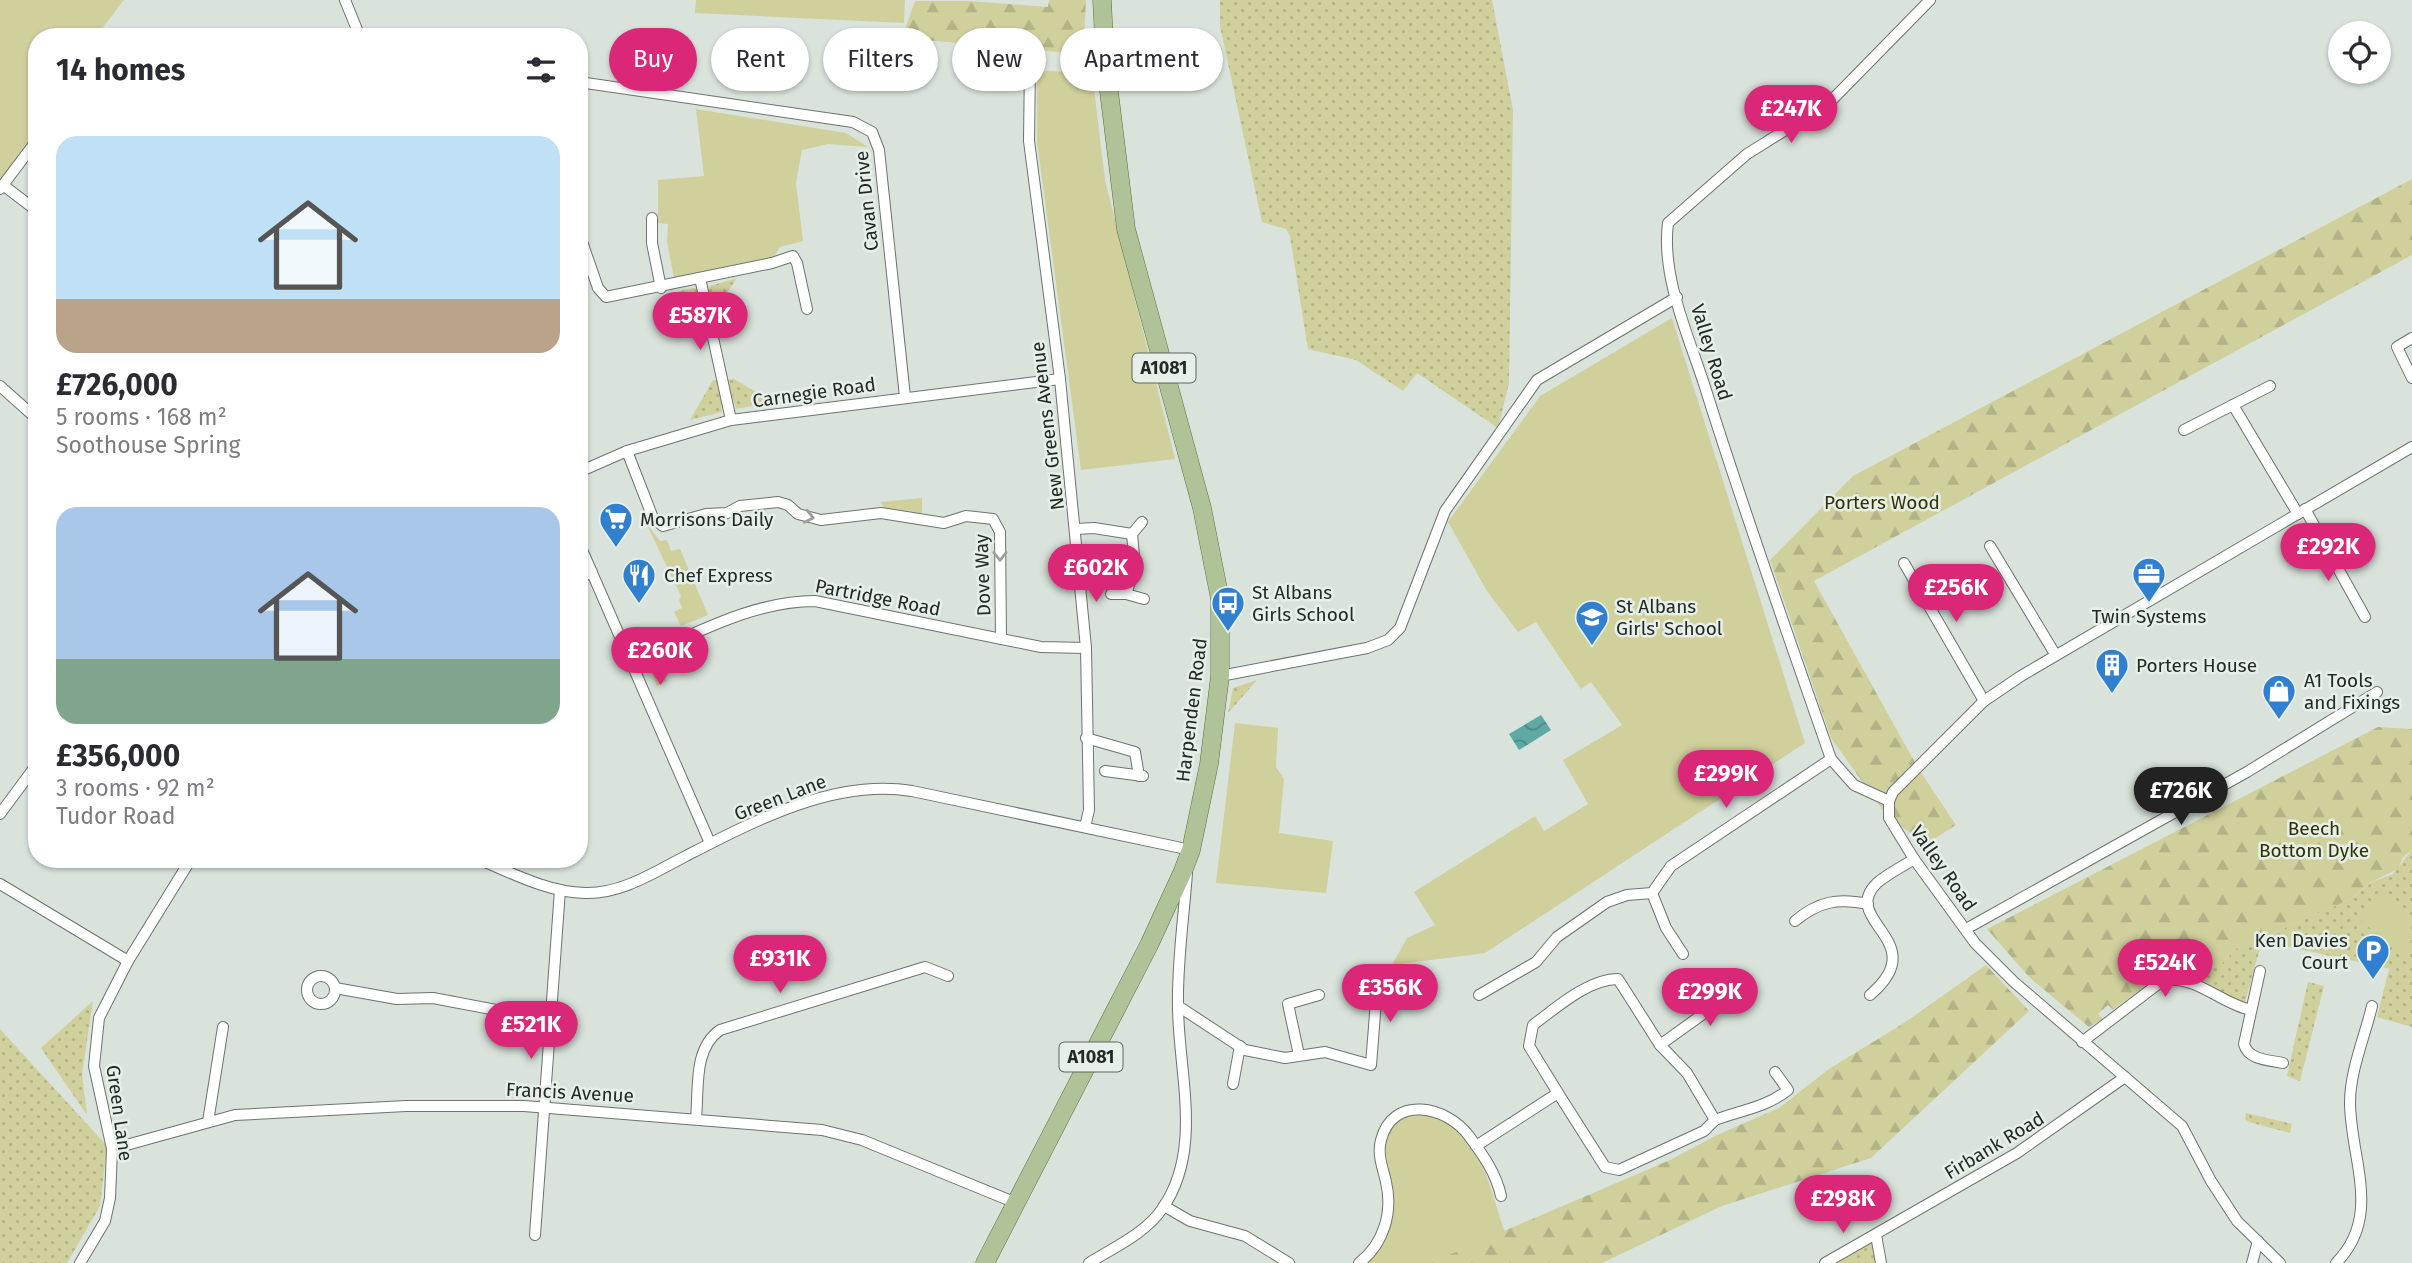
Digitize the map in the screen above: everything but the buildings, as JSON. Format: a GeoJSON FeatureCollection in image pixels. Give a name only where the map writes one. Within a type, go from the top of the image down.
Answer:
{"type":"FeatureCollection","features":[{"type":"Feature","properties":{"kind":"main road","name":"Harpenden Road"},"geometry":{"type":"LineString","coordinates":[[985,1263],[1149,945],[1191,850],[1211,751],[1220,676],[1220,599],[1202,508],[1126,229],[1105,59],[1102,0]]}},
{"type":"Feature","properties":{"kind":"street"},"geometry":{"type":"LineString","coordinates":[[345,0],[356,28]]}},
{"type":"Feature","properties":{"kind":"street","name":"Valley Road"},"geometry":{"type":"LineString","coordinates":[[1930,0],[1829,103],[1747,154],[1668,223],[1667,235],[1676,297],[1741,503],[1831,759],[1854,785],[1889,801],[1889,818],[1914,859],[1966,929],[2014,982],[2182,1126],[2217,1191],[2237,1221],[2280,1263]]}},
{"type":"Feature","properties":{"kind":"street","name":"Cavan Drive"},"geometry":{"type":"LineString","coordinates":[[588,83],[852,122],[872,132],[879,150],[905,397]]}},
{"type":"Feature","properties":{"kind":"street","name":"New Greens Avenue"},"geometry":{"type":"LineString","coordinates":[[1030,91],[1029,141],[1060,379],[1086,648],[1088,810],[1085,827]]}},
{"type":"Feature","properties":{"kind":"street"},"geometry":{"type":"LineString","coordinates":[[28,152],[2,187],[28,205]]}},
{"type":"Feature","properties":{"kind":"street"},"geometry":{"type":"LineString","coordinates":[[652,218],[652,243],[661,288]]}},
{"type":"Feature","properties":{"kind":"street"},"geometry":{"type":"LineString","coordinates":[[588,259],[598,288],[606,297],[661,288],[793,256],[807,309]]}},
{"type":"Feature","properties":{"kind":"street"},"geometry":{"type":"LineString","coordinates":[[700,278],[731,420]]}},
{"type":"Feature","properties":{"kind":"street"},"geometry":{"type":"LineString","coordinates":[[1220,676],[1367,648],[1388,640],[1400,628],[1444,511],[1537,380],[1676,297]]}},
{"type":"Feature","properties":{"kind":"street"},"geometry":{"type":"LineString","coordinates":[[2412,338],[2397,347],[2412,378]]}},
{"type":"Feature","properties":{"kind":"street","name":"Carnegie Road"},"geometry":{"type":"LineString","coordinates":[[588,468],[627,451],[731,420],[1060,379]]}},
{"type":"Feature","properties":{"kind":"street"},"geometry":{"type":"LineString","coordinates":[[0,386],[28,411]]}},
{"type":"Feature","properties":{"kind":"street"},"geometry":{"type":"LineString","coordinates":[[2185,430],[2270,386]]}},
{"type":"Feature","properties":{"kind":"street"},"geometry":{"type":"LineString","coordinates":[[2233,405],[2319,534],[2365,617]]}},
{"type":"Feature","properties":{"kind":"street"},"geometry":{"type":"LineString","coordinates":[[1889,801],[1893,792],[1984,701],[2055,654],[2412,447]]}},
{"type":"Feature","properties":{"kind":"street","name":"Dove Way"},"geometry":{"type":"LineString","coordinates":[[627,451],[653,518],[663,526],[706,514],[727,513],[740,506],[778,502],[788,505],[797,514],[821,520],[881,513],[944,523],[966,516],[993,519],[1000,532],[1001,639]]}},
{"type":"Feature","properties":{"kind":"street"},"geometry":{"type":"LineString","coordinates":[[1126,594],[1135,567],[1132,534],[1142,522]]}},
{"type":"Feature","properties":{"kind":"street"},"geometry":{"type":"LineString","coordinates":[[1076,529],[1094,528],[1132,534]]}},
{"type":"Feature","properties":{"kind":"street"},"geometry":{"type":"LineString","coordinates":[[1990,546],[2055,654]]}},
{"type":"Feature","properties":{"kind":"street"},"geometry":{"type":"LineString","coordinates":[[588,563],[710,843]]}},
{"type":"Feature","properties":{"kind":"street"},"geometry":{"type":"LineString","coordinates":[[1904,563],[1984,701]]}},
{"type":"Feature","properties":{"kind":"street"},"geometry":{"type":"LineString","coordinates":[[588,574],[592,572]]}},
{"type":"Feature","properties":{"kind":"street"},"geometry":{"type":"LineString","coordinates":[[1111,594],[1126,594],[1144,599]]}},
{"type":"Feature","properties":{"kind":"street","name":"Partridge Road"},"geometry":{"type":"LineString","coordinates":[[631,661],[760,607],[788,601],[815,601],[1041,647],[1086,648]]}},
{"type":"Feature","properties":{"kind":"street"},"geometry":{"type":"LineString","coordinates":[[1966,929],[2247,772],[2377,692]]}},
{"type":"Feature","properties":{"kind":"street"},"geometry":{"type":"LineString","coordinates":[[1086,738],[1135,752],[1142,780]]}},
{"type":"Feature","properties":{"kind":"street"},"geometry":{"type":"LineString","coordinates":[[1142,780],[1146,759]]}},
{"type":"Feature","properties":{"kind":"street"},"geometry":{"type":"LineString","coordinates":[[1683,954],[1666,928],[1652,893],[1663,872],[1831,759]]}},
{"type":"Feature","properties":{"kind":"street"},"geometry":{"type":"LineString","coordinates":[[1105,771],[1142,780]]}},
{"type":"Feature","properties":{"kind":"street"},"geometry":{"type":"LineString","coordinates":[[0,814],[28,776]]}},
{"type":"Feature","properties":{"kind":"street","name":"Green Lane"},"geometry":{"type":"LineString","coordinates":[[502,868],[560,890],[585,893],[610,890],[640,880],[710,843],[832,794],[877,787],[912,791],[1191,850]]}},
{"type":"Feature","properties":{"kind":"street"},"geometry":{"type":"LineString","coordinates":[[1870,995],[1888,980],[1894,958],[1890,941],[1872,922],[1868,904],[1876,884],[1914,859]]}},
{"type":"Feature","properties":{"kind":"street","name":"Green Lane"},"geometry":{"type":"LineString","coordinates":[[80,1263],[104,1221],[110,1198],[112,1149],[93,1066],[99,1018],[128,961],[185,868]]}},
{"type":"Feature","properties":{"kind":"street"},"geometry":{"type":"LineString","coordinates":[[1089,1263],[1142,1228],[1164,1206],[1178,1176],[1185,1129],[1185,1081],[1178,1006],[1187,873]]}},
{"type":"Feature","properties":{"kind":"street"},"geometry":{"type":"LineString","coordinates":[[0,884],[128,961]]}},
{"type":"Feature","properties":{"kind":"street"},"geometry":{"type":"LineString","coordinates":[[535,1235],[560,890]]}},
{"type":"Feature","properties":{"kind":"street"},"geometry":{"type":"LineString","coordinates":[[1479,995],[1536,962],[1557,937],[1607,902],[1628,895],[1652,893]]}},
{"type":"Feature","properties":{"kind":"street"},"geometry":{"type":"LineString","coordinates":[[1795,921],[1808,911],[1842,898],[1868,904]]}},
{"type":"Feature","properties":{"kind":"street"},"geometry":{"type":"LineString","coordinates":[[696,1118],[701,1055],[711,1037],[720,1030],[925,967],[948,976]]}},
{"type":"Feature","properties":{"kind":"street"},"geometry":{"type":"LineString","coordinates":[[2260,971],[2251,1010],[2246,1051],[2250,1055],[2283,1063]]}},
{"type":"Feature","properties":{"kind":"street"},"geometry":{"type":"LineString","coordinates":[[1715,1120],[1687,1073],[1660,1045],[1618,979],[1607,979],[1587,988],[1533,1025],[1529,1046],[1605,1167],[1619,1170],[1703,1131],[1715,1120],[1738,1111],[1756,1109],[1788,1090],[1775,1072]]}},
{"type":"Feature","properties":{"kind":"street"},"geometry":{"type":"LineString","coordinates":[[2082,1042],[2162,981],[2173,979],[2198,986],[2235,1007],[2251,1010]]}},
{"type":"Feature","properties":{"kind":"street"},"geometry":{"type":"LineString","coordinates":[[1363,988],[1411,984]]}},
{"type":"Feature","properties":{"kind":"street"},"geometry":{"type":"LineString","coordinates":[[1660,1045],[1742,986]]}},
{"type":"Feature","properties":{"kind":"street"},"geometry":{"type":"LineString","coordinates":[[335,988],[397,999],[433,998],[549,1020]]}},
{"type":"Feature","properties":{"kind":"street"},"geometry":{"type":"LineString","coordinates":[[1178,1006],[1240,1046],[1285,1058],[1325,1052],[1371,1065],[1377,988]]}},
{"type":"Feature","properties":{"kind":"street"},"geometry":{"type":"LineString","coordinates":[[1298,1055],[1288,1004],[1320,995]]}},
{"type":"Feature","properties":{"kind":"street"},"geometry":{"type":"LineString","coordinates":[[2336,1263],[2351,1243],[2361,1212],[2360,1165],[2350,1101],[2372,1006]]}},
{"type":"Feature","properties":{"kind":"street"},"geometry":{"type":"LineString","coordinates":[[208,1122],[223,1027]]}},
{"type":"Feature","properties":{"kind":"street"},"geometry":{"type":"LineString","coordinates":[[1233,1084],[1240,1046]]}},
{"type":"Feature","properties":{"kind":"street","name":"Firbank Road"},"geometry":{"type":"LineString","coordinates":[[1825,1263],[2026,1147],[2125,1077]]}},
{"type":"Feature","properties":{"kind":"street"},"geometry":{"type":"LineString","coordinates":[[1476,1146],[1558,1093]]}},
{"type":"Feature","properties":{"kind":"street","name":"Francis Avenue"},"geometry":{"type":"LineString","coordinates":[[112,1149],[235,1115],[406,1106],[545,1107],[822,1130],[862,1140],[1016,1203]]}},
{"type":"Feature","properties":{"kind":"street"},"geometry":{"type":"LineString","coordinates":[[1359,1263],[1373,1251],[1385,1227],[1388,1189],[1379,1152],[1383,1135],[1392,1121],[1407,1111],[1433,1110],[1451,1116],[1476,1146],[1497,1180],[1501,1196]]}},
{"type":"Feature","properties":{"kind":"street"},"geometry":{"type":"LineString","coordinates":[[1164,1206],[1190,1221],[1245,1236],[1289,1263]]}},
{"type":"Feature","properties":{"kind":"street"},"geometry":{"type":"LineString","coordinates":[[1876,1235],[1881,1263]]}},
{"type":"Feature","properties":{"kind":"street"},"geometry":{"type":"LineString","coordinates":[[2252,1263],[2258,1241]]}},
{"type":"Feature","properties":{"kind":"green space"},"geometry":{"type":"Polygon","coordinates":[[[0,0],[124,0],[103,28],[28,28],[28,145],[0,180],[0,0]]]}},
{"type":"Feature","properties":{"kind":"green space"},"geometry":{"type":"Polygon","coordinates":[[[696,0],[905,0],[904,23],[695,13],[696,0]]]}},
{"type":"Feature","properties":{"kind":"green space"},"geometry":{"type":"Polygon","coordinates":[[[1049,0],[1086,0],[1084,28],[1060,28],[1060,52],[1046,51],[1046,28],[952,28],[952,42],[938,41],[938,28],[906,28],[915,1],[969,1],[1048,7],[1049,0]]]}},
{"type":"Feature","properties":{"kind":"green space"},"geometry":{"type":"Polygon","coordinates":[[[1220,0],[1492,0],[1513,110],[1509,383],[1498,428],[1417,373],[1403,391],[1356,360],[1308,349],[1290,236],[1286,229],[1262,222],[1223,40],[1223,28],[1220,26],[1220,0]]]}},
{"type":"Feature","properties":{"kind":"green space"},"geometry":{"type":"Polygon","coordinates":[[[1046,71],[1060,71],[1060,91],[1094,91],[1105,180],[1175,459],[1081,470],[1037,141],[1037,91],[1046,91],[1046,71]]]}},
{"type":"Feature","properties":{"kind":"green space"},"geometry":{"type":"Polygon","coordinates":[[[696,109],[846,133],[868,147],[828,144],[802,150],[796,183],[803,241],[780,247],[773,258],[674,278],[667,242],[668,224],[658,223],[658,180],[704,176],[696,109]]]}},
{"type":"Feature","properties":{"kind":"green space","name":"Porters Wood"},"geometry":{"type":"Polygon","coordinates":[[[2412,179],[2412,255],[1814,581],[1918,768],[1956,825],[1926,844],[1887,816],[1831,738],[1770,560],[1853,476],[2412,179]]]}},
{"type":"Feature","properties":{"kind":"green space"},"geometry":{"type":"Polygon","coordinates":[[[737,278],[712,314],[708,293],[710,286],[737,278]]]}},
{"type":"Feature","properties":{"kind":"green space"},"geometry":{"type":"Polygon","coordinates":[[[694,288],[697,290],[705,315],[668,294],[694,288]]]}},
{"type":"Feature","properties":{"kind":"green space"},"geometry":{"type":"Polygon","coordinates":[[[1672,318],[1805,743],[1485,953],[1392,965],[1407,938],[1435,925],[1414,892],[1535,816],[1544,831],[1588,804],[1563,760],[1622,725],[1591,682],[1581,689],[1536,622],[1518,632],[1487,591],[1448,522],[1540,396],[1672,318]]]}},
{"type":"Feature","properties":{"kind":"green space"},"geometry":{"type":"Polygon","coordinates":[[[734,379],[773,402],[736,409],[727,380],[734,379]]]}},
{"type":"Feature","properties":{"kind":"green space"},"geometry":{"type":"Polygon","coordinates":[[[713,380],[719,380],[722,412],[690,420],[713,380]]]}},
{"type":"Feature","properties":{"kind":"green space"},"geometry":{"type":"Polygon","coordinates":[[[922,498],[922,514],[887,511],[880,502],[922,498]]]}},
{"type":"Feature","properties":{"kind":"green space"},"geometry":{"type":"Polygon","coordinates":[[[646,523],[660,541],[667,540],[671,551],[680,549],[708,615],[681,626],[674,612],[682,608],[679,600],[681,596],[646,523]]]}},
{"type":"Feature","properties":{"kind":"green space"},"geometry":{"type":"Polygon","coordinates":[[[687,648],[696,659],[664,672],[667,681],[657,686],[649,664],[687,648]]]}},
{"type":"Feature","properties":{"kind":"green space"},"geometry":{"type":"Polygon","coordinates":[[[1257,680],[1228,713],[1233,688],[1257,680]]]}},
{"type":"Feature","properties":{"kind":"green space"},"geometry":{"type":"Polygon","coordinates":[[[1235,723],[1278,728],[1276,767],[1284,779],[1279,833],[1333,841],[1326,893],[1216,883],[1235,723]]]}},
{"type":"Feature","properties":{"kind":"green space","name":"Beech Bottom Dyke"},"geometry":{"type":"Polygon","coordinates":[[[2378,727],[2412,729],[2412,850],[2403,857],[2398,869],[2371,882],[2351,899],[2236,949],[2219,966],[2202,966],[2174,972],[2150,984],[2113,1010],[2108,1005],[2098,1014],[2103,1019],[2089,1027],[2030,978],[1987,929],[2378,727]]]}},
{"type":"Feature","properties":{"kind":"green space"},"geometry":{"type":"Polygon","coordinates":[[[2412,850],[2412,1027],[2377,1017],[2389,969],[2366,961],[2363,963],[2262,941],[2245,1002],[2233,1001],[2200,981],[2173,973],[2195,966],[2219,966],[2236,949],[2351,899],[2372,882],[2393,874],[2412,850]]]}},
{"type":"Feature","properties":{"kind":"green space"},"geometry":{"type":"Polygon","coordinates":[[[2380,893],[2412,920],[2409,962],[2359,919],[2380,893]]]}},
{"type":"Feature","properties":{"kind":"green space"},"geometry":{"type":"Polygon","coordinates":[[[1986,965],[2029,1011],[1871,1158],[1722,1206],[1602,1263],[1429,1263],[1670,1160],[1717,1135],[1779,1108],[1829,1069],[1904,1023],[1986,965]]]}},
{"type":"Feature","properties":{"kind":"green space"},"geometry":{"type":"Polygon","coordinates":[[[2308,982],[2324,986],[2300,1081],[2287,1076],[2308,982]]]}},
{"type":"Feature","properties":{"kind":"green space"},"geometry":{"type":"Polygon","coordinates":[[[93,1001],[82,1074],[87,1115],[41,1048],[93,1001]]]}},
{"type":"Feature","properties":{"kind":"green space"},"geometry":{"type":"Polygon","coordinates":[[[0,1029],[107,1146],[100,1206],[67,1263],[0,1263],[0,1029]]]}},
{"type":"Feature","properties":{"kind":"green space"},"geometry":{"type":"Polygon","coordinates":[[[2246,1113],[2292,1124],[2290,1133],[2249,1122],[2245,1119],[2246,1113]]]}},
{"type":"Feature","properties":{"kind":"green space"},"geometry":{"type":"Polygon","coordinates":[[[1413,1114],[1440,1116],[1454,1124],[1466,1136],[1490,1184],[1505,1232],[1429,1263],[1368,1263],[1384,1241],[1393,1216],[1393,1185],[1386,1140],[1390,1130],[1413,1114]]]}},
{"type":"Feature","properties":{"kind":"green space"},"geometry":{"type":"Polygon","coordinates":[[[1876,1235],[1881,1263],[1825,1263],[1876,1235]]]}},
{"type":"Feature","properties":{"kind":"water"},"geometry":{"type":"Polygon","coordinates":[[[1541,715],[1551,730],[1519,750],[1509,734],[1541,715]]]}},
{"type":"Feature","properties":{"kind":"place","name":"Morrisons Daily"},"geometry":{"type":"Point","coordinates":[616,549]}},
{"type":"Feature","properties":{"kind":"place","name":"Twin Systems"},"geometry":{"type":"Point","coordinates":[2149,604]}},
{"type":"Feature","properties":{"kind":"place","name":"Chef Express"},"geometry":{"type":"Point","coordinates":[639,605]}},
{"type":"Feature","properties":{"kind":"place","name":"St Albans Girls School"},"geometry":{"type":"Point","coordinates":[1228,633]}},
{"type":"Feature","properties":{"kind":"place","name":"St Albans Girls' School"},"geometry":{"type":"Point","coordinates":[1592,647]}},
{"type":"Feature","properties":{"kind":"place","name":"Porters House"},"geometry":{"type":"Point","coordinates":[2112,695]}},
{"type":"Feature","properties":{"kind":"place","name":"A1 Tools and Fixings"},"geometry":{"type":"Point","coordinates":[2279,721]}},
{"type":"Feature","properties":{"kind":"place","name":"Ken Davies Court"},"geometry":{"type":"Point","coordinates":[2373,981]}}]}
